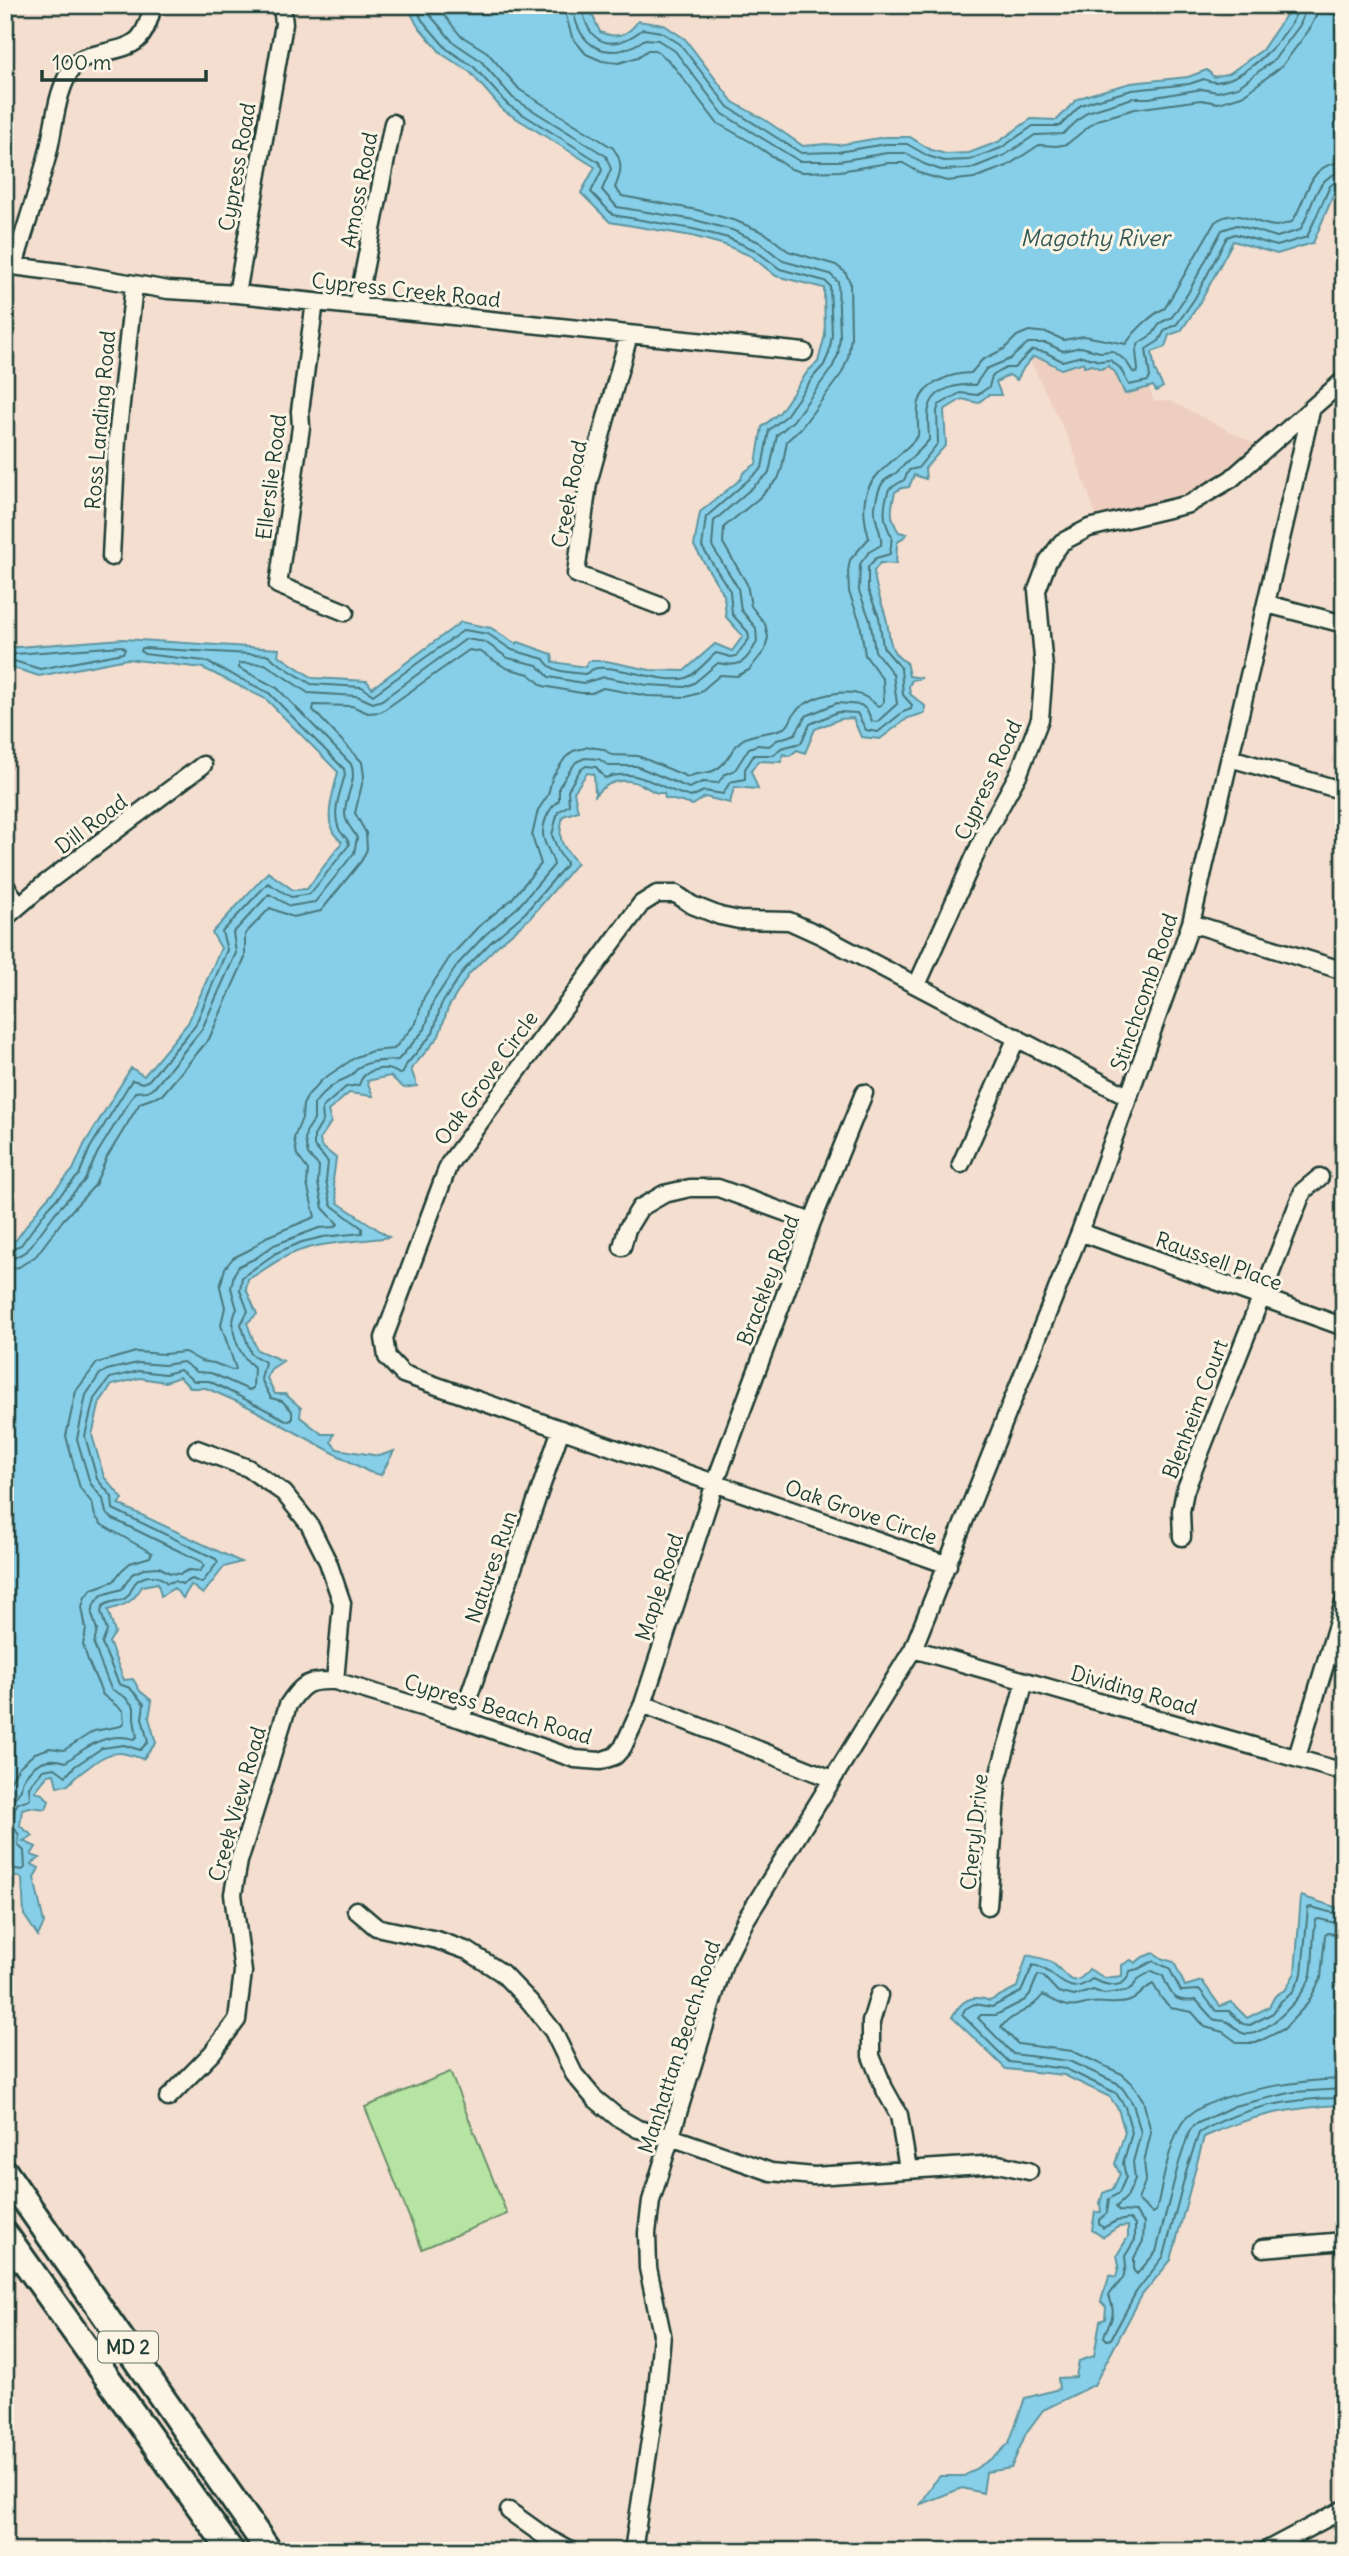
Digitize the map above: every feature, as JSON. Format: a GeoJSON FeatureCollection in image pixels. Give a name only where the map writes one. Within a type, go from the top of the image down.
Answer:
{"type":"FeatureCollection","features":[{"type":"Feature","properties":{"kind":"highway","name":"MD 2"},"geometry":{"type":"LineString","coordinates":[[5,2172],[269,2551]]}},
{"type":"Feature","properties":{"kind":"highway","name":"MD 2"},"geometry":{"type":"LineString","coordinates":[[5,2234],[228,2545]]}},
{"type":"Feature","properties":{"kind":"highway"},"geometry":{"type":"LineString","coordinates":[[228,2545],[250,2522]]}},
{"type":"Feature","properties":{"kind":"street"},"geometry":{"type":"LineString","coordinates":[[10,265],[48,154],[57,109],[73,66],[79,59],[125,47],[139,40],[145,32],[153,5]]}},
{"type":"Feature","properties":{"kind":"street","name":"Cypress Road"},"geometry":{"type":"LineString","coordinates":[[237,294],[284,24],[282,5]]}},
{"type":"Feature","properties":{"kind":"street","name":"Amoss Road"},"geometry":{"type":"LineString","coordinates":[[357,306],[393,123]]}},
{"type":"Feature","properties":{"kind":"street","name":"Cypress Creek Road"},"geometry":{"type":"LineString","coordinates":[[10,265],[83,275],[134,286],[195,293],[237,294],[804,352]]}},
{"type":"Feature","properties":{"kind":"street","name":"Ross Landing Road"},"geometry":{"type":"LineString","coordinates":[[111,557],[117,439],[134,286]]}},
{"type":"Feature","properties":{"kind":"street","name":"Ellerslie Road"},"geometry":{"type":"LineString","coordinates":[[316,302],[278,585],[345,612]]}},
{"type":"Feature","properties":{"kind":"street","name":"Creek Road"},"geometry":{"type":"LineString","coordinates":[[629,335],[588,483],[576,574],[660,606]]}},
{"type":"Feature","properties":{"kind":"street","name":"Cypress Road"},"geometry":{"type":"LineString","coordinates":[[917,985],[983,838],[1019,773],[1040,719],[1044,668],[1037,590],[1048,561],[1062,542],[1089,528],[1189,503],[1231,479],[1344,380]]}},
{"type":"Feature","properties":{"kind":"street","name":"Stinchcomb Road"},"geometry":{"type":"LineString","coordinates":[[948,1565],[1080,1232],[1191,923],[1311,411]]}},
{"type":"Feature","properties":{"kind":"street"},"geometry":{"type":"LineString","coordinates":[[1267,604],[1344,624]]}},
{"type":"Feature","properties":{"kind":"street"},"geometry":{"type":"LineString","coordinates":[[1230,758],[1344,790]]}},
{"type":"Feature","properties":{"kind":"street","name":"Dill Road"},"geometry":{"type":"LineString","coordinates":[[5,918],[203,765]]}},
{"type":"Feature","properties":{"kind":"street"},"geometry":{"type":"LineString","coordinates":[[5,885],[19,905]]}},
{"type":"Feature","properties":{"kind":"street","name":"Oak Grove Circle"},"geometry":{"type":"LineString","coordinates":[[948,1565],[403,1374],[387,1357],[384,1338],[449,1164],[641,904],[657,894],[676,894],[692,905],[720,916],[739,920],[789,921],[820,934],[1129,1097]]}},
{"type":"Feature","properties":{"kind":"street"},"geometry":{"type":"LineString","coordinates":[[1191,923],[1344,971]]}},
{"type":"Feature","properties":{"kind":"street"},"geometry":{"type":"LineString","coordinates":[[961,1164],[1017,1037]]}},
{"type":"Feature","properties":{"kind":"street","name":"Brackley Road"},"geometry":{"type":"LineString","coordinates":[[715,1483],[812,1222],[864,1093]]}},
{"type":"Feature","properties":{"kind":"street","name":"Blenheim Court"},"geometry":{"type":"LineString","coordinates":[[1182,1536],[1181,1511],[1185,1491],[1259,1298],[1303,1191],[1320,1177]]}},
{"type":"Feature","properties":{"kind":"street"},"geometry":{"type":"LineString","coordinates":[[622,1247],[627,1228],[640,1208],[664,1194],[690,1188],[718,1188],[812,1222]]}},
{"type":"Feature","properties":{"kind":"street","name":"Raussell Place"},"geometry":{"type":"LineString","coordinates":[[1080,1232],[1344,1327]]}},
{"type":"Feature","properties":{"kind":"street","name":"Natures Run"},"geometry":{"type":"LineString","coordinates":[[461,1719],[561,1429]]}},
{"type":"Feature","properties":{"kind":"street"},"geometry":{"type":"LineString","coordinates":[[197,1449],[248,1468],[284,1493],[309,1524],[328,1562],[342,1603],[335,1681]]}},
{"type":"Feature","properties":{"kind":"street","name":"Maple Road"},"geometry":{"type":"LineString","coordinates":[[643,1704],[715,1483]]}},
{"type":"Feature","properties":{"kind":"street","name":"Manhattan Beach Road"},"geometry":{"type":"LineString","coordinates":[[633,2551],[656,2400],[662,2334],[648,2275],[647,2233],[651,2201],[724,1963],[745,1921],[913,1649],[948,1565]]}},
{"type":"Feature","properties":{"kind":"street"},"geometry":{"type":"LineString","coordinates":[[1297,1758],[1344,1602]]}},
{"type":"Feature","properties":{"kind":"street","name":"Dividing Road"},"geometry":{"type":"LineString","coordinates":[[913,1649],[1344,1772]]}},
{"type":"Feature","properties":{"kind":"street","name":"Cypress Beach Road"},"geometry":{"type":"LineString","coordinates":[[288,1705],[298,1690],[313,1680],[335,1681],[461,1719],[575,1759],[600,1761],[615,1756],[623,1748],[643,1704]]}},
{"type":"Feature","properties":{"kind":"street","name":"Cheryl Drive"},"geometry":{"type":"LineString","coordinates":[[988,1906],[997,1781],[1025,1681]]}},
{"type":"Feature","properties":{"kind":"street"},"geometry":{"type":"LineString","coordinates":[[643,1704],[832,1779]]}},
{"type":"Feature","properties":{"kind":"street","name":"Creek View Road"},"geometry":{"type":"LineString","coordinates":[[168,2098],[212,2053],[237,2020],[243,1972],[233,1894],[239,1861],[288,1705]]}},
{"type":"Feature","properties":{"kind":"street"},"geometry":{"type":"LineString","coordinates":[[356,1910],[376,1927],[437,1940],[468,1951],[502,1973],[553,2031],[574,2074],[594,2098],[617,2117],[638,2129],[671,2137],[771,2172],[814,2176],[998,2164],[1028,2171]]}},
{"type":"Feature","properties":{"kind":"street"},"geometry":{"type":"LineString","coordinates":[[879,1995],[871,2022],[871,2056],[899,2115],[908,2169]]}},
{"type":"Feature","properties":{"kind":"street"},"geometry":{"type":"LineString","coordinates":[[1263,2248],[1344,2241]]}},
{"type":"Feature","properties":{"kind":"street"},"geometry":{"type":"LineString","coordinates":[[1265,2551],[1344,2509]]}},
{"type":"Feature","properties":{"kind":"street"},"geometry":{"type":"LineString","coordinates":[[509,2511],[571,2551]]}},
{"type":"Feature","properties":{"kind":"shaded area"},"geometry":{"type":"Polygon","coordinates":[[[1094,242],[1154,401],[1170,401],[1261,447],[1187,498],[1097,518],[1072,446],[1013,325],[1094,242]]]}},
{"type":"Feature","properties":{"kind":"green space"},"geometry":{"type":"Polygon","coordinates":[[[450,2072],[507,2214],[422,2249],[365,2107],[450,2072]]]}},
{"type":"Feature","properties":{"kind":"water","name":"Magothy River"},"geometry":{"type":"Polygon","coordinates":[[[407,5],[588,5],[600,32],[611,35],[626,33],[638,21],[664,25],[685,39],[733,102],[803,146],[910,137],[931,150],[946,154],[969,153],[998,142],[1031,119],[1057,120],[1077,99],[1091,94],[1131,83],[1188,77],[1207,70],[1214,77],[1230,73],[1262,50],[1293,5],[1344,5],[1344,188],[1336,189],[1313,243],[1277,254],[1233,241],[1201,301],[1181,331],[1169,335],[1165,347],[1152,352],[1155,371],[1163,387],[1156,391],[1153,386],[1125,394],[1115,372],[1108,366],[1101,369],[1092,365],[1084,367],[1084,362],[1061,369],[1043,359],[1033,357],[1017,380],[1009,375],[996,382],[1001,395],[988,395],[978,403],[962,399],[944,410],[946,445],[925,468],[926,479],[914,475],[909,487],[895,492],[892,517],[899,532],[907,534],[897,543],[896,564],[880,563],[874,571],[892,648],[906,662],[909,676],[922,678],[912,680],[909,686],[910,694],[925,706],[925,713],[908,718],[880,739],[861,737],[853,718],[840,719],[815,729],[805,753],[797,750],[790,756],[783,754],[781,762],[758,761],[751,771],[758,789],[734,787],[730,803],[705,797],[693,805],[665,798],[664,793],[629,781],[605,786],[595,795],[594,774],[587,773],[574,792],[578,811],[563,816],[560,831],[564,847],[577,863],[530,918],[469,974],[448,1008],[439,1036],[411,1069],[417,1086],[404,1088],[390,1076],[367,1081],[373,1096],[349,1093],[328,1111],[331,1122],[320,1139],[321,1146],[336,1158],[333,1181],[338,1203],[389,1237],[320,1245],[277,1261],[248,1279],[246,1289],[257,1314],[247,1323],[257,1350],[283,1361],[271,1369],[267,1378],[275,1394],[285,1394],[301,1408],[300,1417],[322,1434],[334,1434],[331,1442],[337,1449],[379,1456],[394,1451],[381,1475],[369,1472],[247,1406],[206,1388],[191,1388],[179,1377],[165,1382],[140,1378],[112,1385],[100,1402],[92,1435],[104,1477],[123,1499],[118,1504],[241,1562],[224,1567],[203,1594],[191,1585],[183,1598],[174,1588],[161,1596],[158,1583],[142,1586],[128,1602],[108,1610],[115,1633],[109,1642],[124,1680],[133,1679],[140,1691],[152,1701],[149,1718],[156,1743],[143,1759],[123,1753],[107,1755],[68,1785],[57,1786],[54,1774],[48,1775],[35,1791],[49,1801],[46,1809],[22,1809],[20,1826],[33,1836],[23,1841],[36,1847],[31,1855],[40,1858],[31,1864],[39,1868],[34,1878],[44,1923],[38,1936],[24,1915],[22,1878],[11,1875],[5,1892],[5,1245],[16,1240],[43,1203],[73,1170],[84,1145],[131,1068],[144,1076],[188,1023],[221,948],[212,933],[268,872],[293,890],[307,889],[342,842],[331,828],[330,819],[331,800],[338,772],[266,699],[203,668],[127,659],[39,676],[5,665],[5,648],[123,639],[279,649],[278,655],[313,678],[367,681],[372,688],[461,622],[491,628],[516,644],[518,642],[552,654],[553,662],[585,667],[589,661],[606,661],[650,670],[684,671],[715,644],[732,651],[743,636],[726,617],[724,595],[694,546],[700,512],[756,464],[762,427],[780,412],[808,371],[818,362],[825,335],[824,288],[776,276],[751,256],[725,245],[692,236],[610,222],[581,193],[595,167],[503,110],[470,72],[442,54],[417,25],[407,5]]]}},
{"type":"Feature","properties":{"kind":"water"},"geometry":{"type":"Polygon","coordinates":[[[1301,1896],[1344,1910],[1344,2105],[1272,2114],[1238,2123],[1204,2137],[1171,2260],[1142,2295],[1094,2385],[1043,2410],[1026,2433],[1011,2468],[986,2472],[983,2493],[962,2488],[921,2504],[940,2476],[964,2476],[997,2455],[1009,2443],[1025,2398],[1059,2389],[1058,2378],[1076,2377],[1079,2361],[1094,2356],[1100,2321],[1105,2319],[1106,2307],[1101,2302],[1102,2298],[1109,2275],[1116,2277],[1119,2265],[1117,2255],[1128,2237],[1128,2226],[1118,2227],[1103,2237],[1092,2230],[1095,2212],[1101,2212],[1103,2193],[1113,2189],[1120,2174],[1115,2164],[1125,2132],[1118,2109],[1110,2097],[1064,2075],[1006,2069],[952,2017],[955,2011],[972,1998],[990,2001],[1017,1987],[1027,1955],[1049,1961],[1068,1978],[1077,1980],[1089,1969],[1105,1978],[1122,1976],[1122,1965],[1131,1960],[1135,1963],[1154,1953],[1174,1962],[1185,1986],[1202,1981],[1220,2006],[1231,2002],[1247,2018],[1269,2007],[1275,1996],[1286,1989],[1295,1973],[1301,1896]]]}}]}
